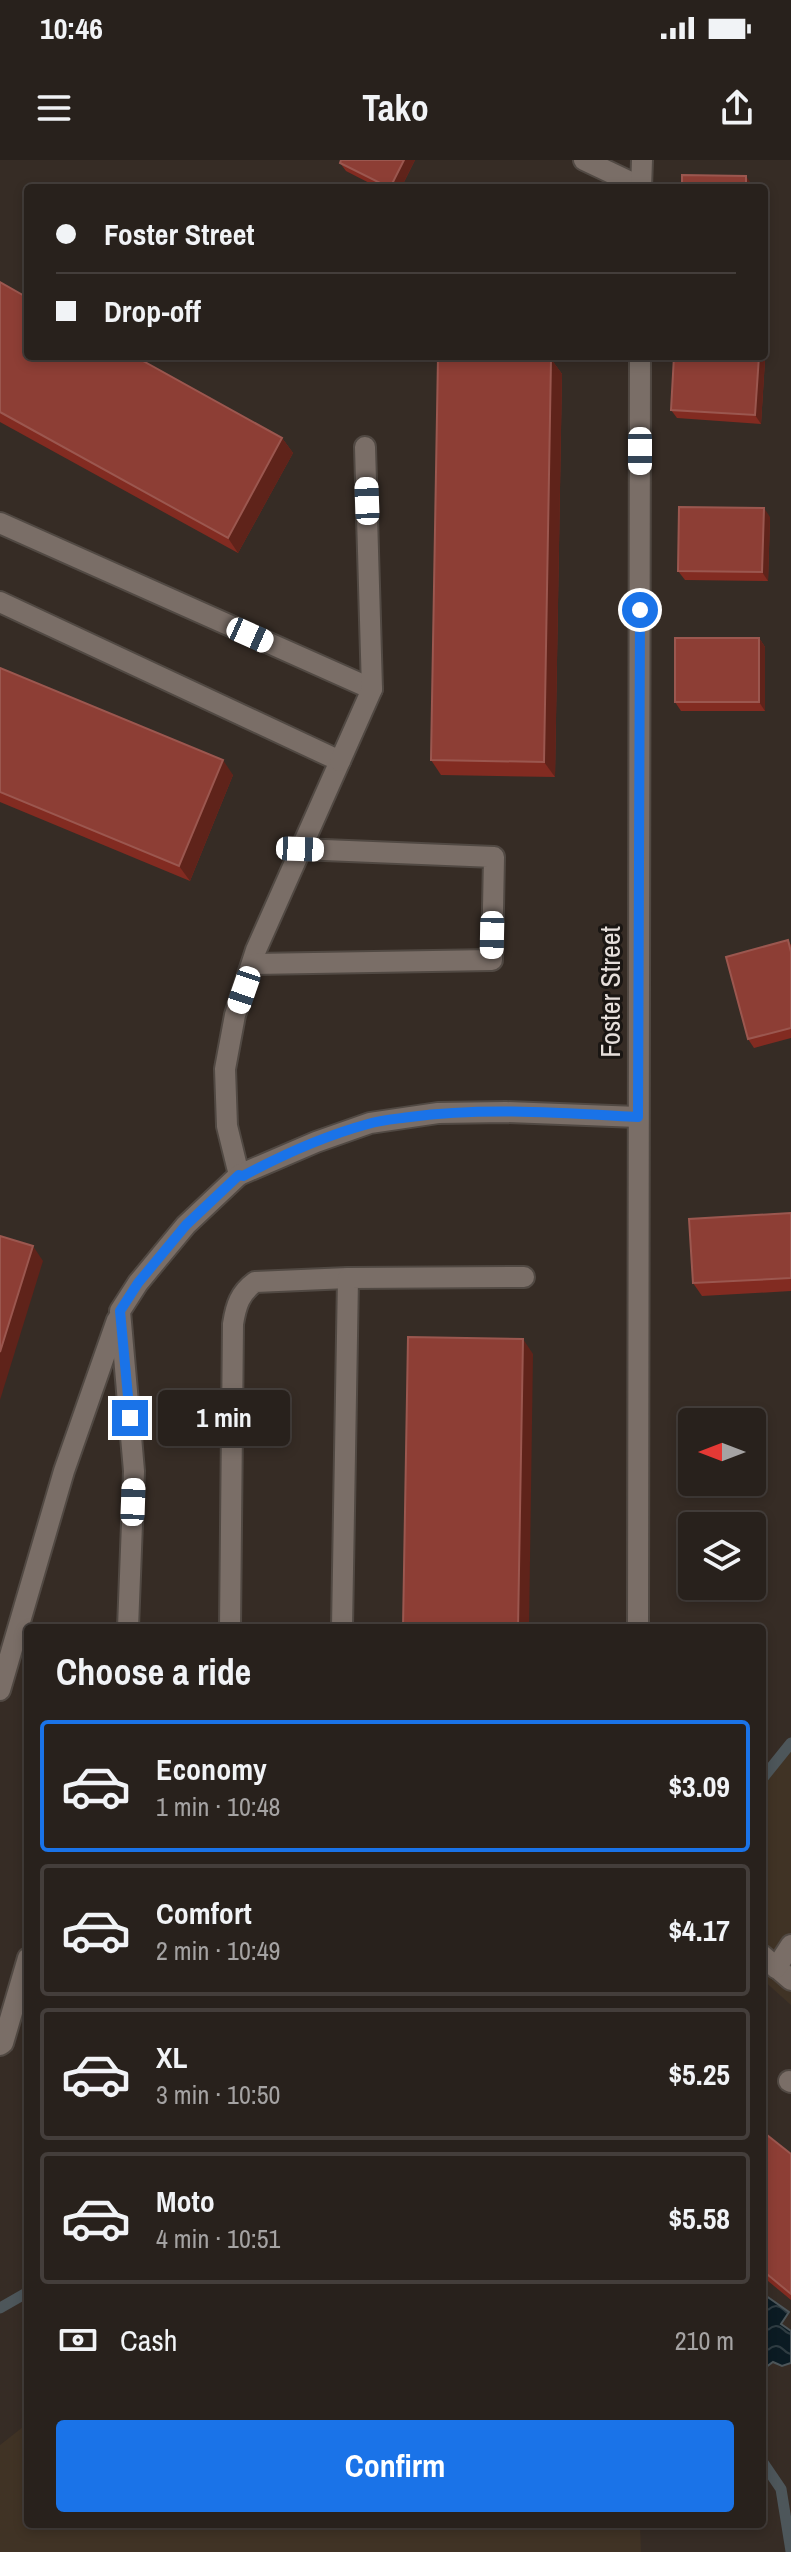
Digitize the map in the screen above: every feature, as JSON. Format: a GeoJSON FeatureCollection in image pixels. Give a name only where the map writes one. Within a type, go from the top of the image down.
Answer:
{"type":"FeatureCollection","features":[{"type":"Feature","properties":{"kind":"street"},"geometry":{"type":"LineString","coordinates":[[584,160],[635,184]]}},
{"type":"Feature","properties":{"kind":"street"},"geometry":{"type":"LineString","coordinates":[[641,184],[642,160]]}},
{"type":"Feature","properties":{"kind":"street","name":"Foster Street"},"geometry":{"type":"LineString","coordinates":[[638,1624],[640,360]]}},
{"type":"Feature","properties":{"kind":"street"},"geometry":{"type":"LineString","coordinates":[[239,1175],[227,1126],[225,1069],[235,1015],[256,950],[372,689],[365,447]]}},
{"type":"Feature","properties":{"kind":"street"},"geometry":{"type":"LineString","coordinates":[[0,523],[372,689]]}},
{"type":"Feature","properties":{"kind":"street"},"geometry":{"type":"LineString","coordinates":[[0,602],[340,761]]}},
{"type":"Feature","properties":{"kind":"street"},"geometry":{"type":"LineString","coordinates":[[253,964],[492,960],[494,857],[300,849]]}},
{"type":"Feature","properties":{"kind":"street"},"geometry":{"type":"LineString","coordinates":[[0,1690],[64,1471],[120,1311],[138,1283],[186,1225],[239,1175],[243,1176],[316,1142],[370,1123],[438,1113],[638,1117]]}},
{"type":"Feature","properties":{"kind":"street"},"geometry":{"type":"LineString","coordinates":[[230,1624],[233,1324],[243,1291],[255,1282],[524,1277]]}},
{"type":"Feature","properties":{"kind":"street"},"geometry":{"type":"LineString","coordinates":[[342,1624],[348,1278]]}},
{"type":"Feature","properties":{"kind":"street"},"geometry":{"type":"LineString","coordinates":[[120,1311],[134,1471],[128,1624]]}},
{"type":"Feature","properties":{"kind":"street"},"geometry":{"type":"LineString","coordinates":[[776,1968],[791,1945]]}},
{"type":"Feature","properties":{"kind":"street"},"geometry":{"type":"LineString","coordinates":[[0,2045],[24,1972]]}},
{"type":"Feature","properties":{"kind":"shaded area"},"geometry":{"type":"Polygon","coordinates":[[[791,1751],[791,2005],[766,1983],[766,1777],[791,1751]]]}},
{"type":"Feature","properties":{"kind":"shaded area"},"geometry":{"type":"Polygon","coordinates":[[[24,2426],[24,2528],[640,2528],[641,2552],[0,2552],[0,2445],[24,2426]]]}},
{"type":"Feature","properties":{"kind":"water"},"geometry":{"type":"Polygon","coordinates":[[[766,2296],[789,2312],[781,2324],[791,2331],[791,2363],[782,2366],[773,2362],[766,2367],[766,2296]]]}},
{"type":"Feature","properties":{"kind":"building"},"geometry":{"type":"Polygon","coordinates":[[[341,160],[404,160],[392,184],[382,184],[340,163],[341,160]]]}},
{"type":"Feature","properties":{"kind":"building"},"geometry":{"type":"Polygon","coordinates":[[[682,175],[746,176],[746,184],[682,184],[682,175]]]}},
{"type":"Feature","properties":{"kind":"building"},"geometry":{"type":"Polygon","coordinates":[[[0,282],[24,296],[24,360],[141,360],[282,438],[228,538],[0,412],[0,282]]]}},
{"type":"Feature","properties":{"kind":"building"},"geometry":{"type":"Polygon","coordinates":[[[438,360],[551,360],[544,762],[431,760],[438,360]]]}},
{"type":"Feature","properties":{"kind":"building"},"geometry":{"type":"Polygon","coordinates":[[[674,360],[759,360],[755,415],[671,410],[674,360]]]}},
{"type":"Feature","properties":{"kind":"building"},"geometry":{"type":"Polygon","coordinates":[[[679,507],[764,508],[762,572],[678,571],[679,507]]]}},
{"type":"Feature","properties":{"kind":"building"},"geometry":{"type":"Polygon","coordinates":[[[675,638],[759,638],[759,702],[675,702],[675,638]]]}},
{"type":"Feature","properties":{"kind":"building"},"geometry":{"type":"Polygon","coordinates":[[[0,668],[223,760],[179,866],[0,792],[0,668]]]}},
{"type":"Feature","properties":{"kind":"building"},"geometry":{"type":"Polygon","coordinates":[[[788,940],[791,952],[791,1028],[748,1039],[726,957],[788,940]]]}},
{"type":"Feature","properties":{"kind":"building"},"geometry":{"type":"Polygon","coordinates":[[[791,1213],[791,1278],[693,1283],[689,1219],[791,1213]]]}},
{"type":"Feature","properties":{"kind":"building"},"geometry":{"type":"Polygon","coordinates":[[[0,1236],[33,1246],[0,1352],[0,1236]]]}},
{"type":"Feature","properties":{"kind":"building"},"geometry":{"type":"Polygon","coordinates":[[[408,1337],[523,1339],[518,1624],[403,1624],[408,1337]]]}},
{"type":"Feature","properties":{"kind":"building"},"geometry":{"type":"Polygon","coordinates":[[[766,2134],[791,2154],[791,2294],[766,2273],[766,2134]]]}},
{"type":"Feature","properties":{"kind":"waterway"},"geometry":{"type":"LineString","coordinates":[[766,1774],[791,1743]]}},
{"type":"Feature","properties":{"kind":"waterway"},"geometry":{"type":"LineString","coordinates":[[0,2308],[24,2294]]}},
{"type":"Feature","properties":{"kind":"waterway"},"geometry":{"type":"LineString","coordinates":[[766,2467],[781,2489],[791,2551]]}},
{"type":"Feature","properties":{"kind":"route"},"geometry":{"type":"LineString","coordinates":[[130,1418],[120,1311],[138,1283],[186,1225],[239,1175],[243,1176],[316,1142],[370,1123],[389,1120],[438,1113],[506,1112],[638,1117],[640,610]]}}]}
